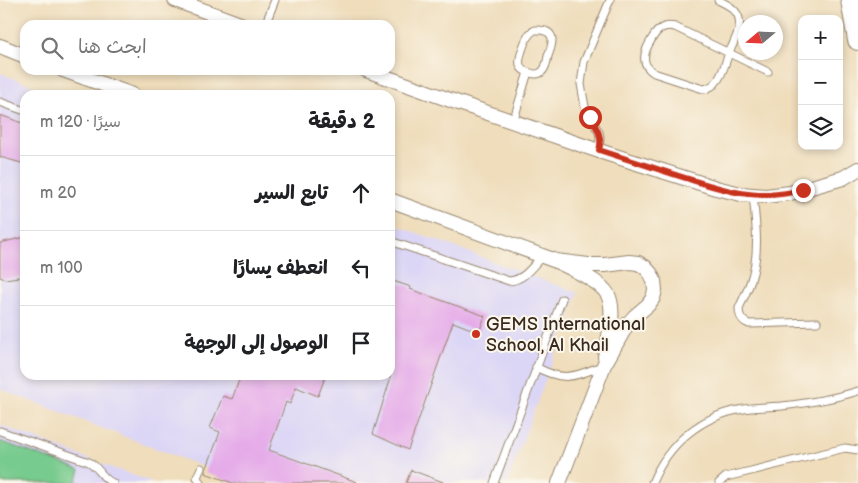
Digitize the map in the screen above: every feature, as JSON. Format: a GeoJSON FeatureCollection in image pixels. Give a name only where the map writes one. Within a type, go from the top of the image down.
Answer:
{"type":"FeatureCollection","features":[{"type":"Feature","properties":{"kind":"street"},"geometry":{"type":"LineString","coordinates":[[175,0],[229,20]]}},
{"type":"Feature","properties":{"kind":"street"},"geometry":{"type":"LineString","coordinates":[[851,0],[858,40]]}},
{"type":"Feature","properties":{"kind":"street"},"geometry":{"type":"LineString","coordinates":[[0,46],[20,54]]}},
{"type":"Feature","properties":{"kind":"street"},"geometry":{"type":"LineString","coordinates":[[77,75],[119,90]]}},
{"type":"Feature","properties":{"kind":"street"},"geometry":{"type":"LineString","coordinates":[[380,75],[513,122],[716,188],[735,192],[766,196],[790,193],[843,178],[858,169]]}},
{"type":"Feature","properties":{"kind":"street"},"geometry":{"type":"LineString","coordinates":[[843,178],[858,178]]}},
{"type":"Feature","properties":{"kind":"street"},"geometry":{"type":"LineString","coordinates":[[395,202],[556,261],[582,274],[605,290],[609,296],[610,320],[604,365]]}},
{"type":"Feature","properties":{"kind":"street"},"geometry":{"type":"LineString","coordinates":[[556,261],[588,265],[638,263],[651,274],[655,290],[653,298],[648,305],[626,326],[604,365],[559,483]]}},
{"type":"Feature","properties":{"kind":"lane"},"geometry":{"type":"LineString","coordinates":[[267,20],[275,0]]}},
{"type":"Feature","properties":{"kind":"lane"},"geometry":{"type":"LineString","coordinates":[[599,150],[599,132],[585,106],[581,84],[584,62],[610,0]]}},
{"type":"Feature","properties":{"kind":"lane"},"geometry":{"type":"LineString","coordinates":[[718,0],[734,10],[740,19],[740,24],[739,29],[729,53],[717,83],[711,88],[703,89],[654,74],[646,66],[644,60],[645,50],[653,35],[660,28],[670,26],[676,27],[729,53],[768,72]]}},
{"type":"Feature","properties":{"kind":"lane"},"geometry":{"type":"LineString","coordinates":[[535,30],[546,32],[551,36],[553,42],[543,70],[538,74],[528,72],[521,67],[519,61],[528,36],[535,30]]}},
{"type":"Feature","properties":{"kind":"lane"},"geometry":{"type":"LineString","coordinates":[[513,122],[528,72]]}},
{"type":"Feature","properties":{"kind":"lane"},"geometry":{"type":"LineString","coordinates":[[0,102],[20,108]]}},
{"type":"Feature","properties":{"kind":"lane"},"geometry":{"type":"LineString","coordinates":[[754,195],[758,238],[757,252],[752,279],[739,308],[739,314],[744,322],[749,324],[817,322]]}},
{"type":"Feature","properties":{"kind":"lane"},"geometry":{"type":"LineString","coordinates":[[395,243],[509,281],[523,277],[542,256]]}},
{"type":"Feature","properties":{"kind":"lane"},"geometry":{"type":"LineString","coordinates":[[494,483],[562,299]]}},
{"type":"Feature","properties":{"kind":"lane"},"geometry":{"type":"LineString","coordinates":[[536,367],[558,377],[565,377],[575,376],[604,365]]}},
{"type":"Feature","properties":{"kind":"lane"},"geometry":{"type":"LineString","coordinates":[[652,483],[665,458],[675,445],[686,434],[713,418],[728,412],[744,409],[803,403],[858,391]]}},
{"type":"Feature","properties":{"kind":"lane"},"geometry":{"type":"LineString","coordinates":[[0,431],[89,462],[96,467],[104,478],[113,483]]}},
{"type":"Feature","properties":{"kind":"lane"},"geometry":{"type":"LineString","coordinates":[[719,483],[726,477],[845,448],[858,450]]}},
{"type":"Feature","properties":{"kind":"lane"},"geometry":{"type":"LineString","coordinates":[[200,483],[197,477],[201,468]]}},
{"type":"Feature","properties":{"kind":"shaded area","name":"GEMS International School, Al Khail"},"geometry":{"type":"Polygon","coordinates":[[[0,73],[43,90],[20,90],[20,380],[395,380],[395,225],[578,293],[507,483],[246,483],[0,389],[0,73]]]}},
{"type":"Feature","properties":{"kind":"shaded area"},"geometry":{"type":"Polygon","coordinates":[[[0,425],[107,466],[155,483],[0,483],[0,425]]]}},
{"type":"Feature","properties":{"kind":"green space"},"geometry":{"type":"Polygon","coordinates":[[[0,441],[80,470],[76,483],[0,483],[0,441]]]}},
{"type":"Feature","properties":{"kind":"building"},"geometry":{"type":"Polygon","coordinates":[[[0,115],[20,122],[20,163],[0,157],[0,115]]]}},
{"type":"Feature","properties":{"kind":"building"},"geometry":{"type":"Polygon","coordinates":[[[20,238],[20,277],[5,279],[0,277],[0,243],[20,238]]]}},
{"type":"Feature","properties":{"kind":"building"},"geometry":{"type":"Polygon","coordinates":[[[395,282],[411,287],[410,289],[485,316],[479,332],[453,322],[408,450],[373,434],[390,380],[395,380],[395,282]]]}},
{"type":"Feature","properties":{"kind":"building"},"geometry":{"type":"Polygon","coordinates":[[[239,380],[324,380],[318,396],[296,387],[290,404],[286,402],[269,450],[357,482],[233,483],[205,473],[220,432],[210,428],[223,396],[232,399],[239,380]]]}},
{"type":"Feature","properties":{"kind":"building"},"geometry":{"type":"Polygon","coordinates":[[[411,470],[443,482],[443,483],[406,483],[411,470]]]}},
{"type":"Feature","properties":{"kind":"place","name":"GEMS International School, Al Khail"},"geometry":{"type":"Point","coordinates":[476,334]}},
{"type":"Feature","properties":{"kind":"route"},"geometry":{"type":"LineString","coordinates":[[590,117],[599,132],[599,150],[716,188],[741,194],[766,196],[803,190]]}}]}
